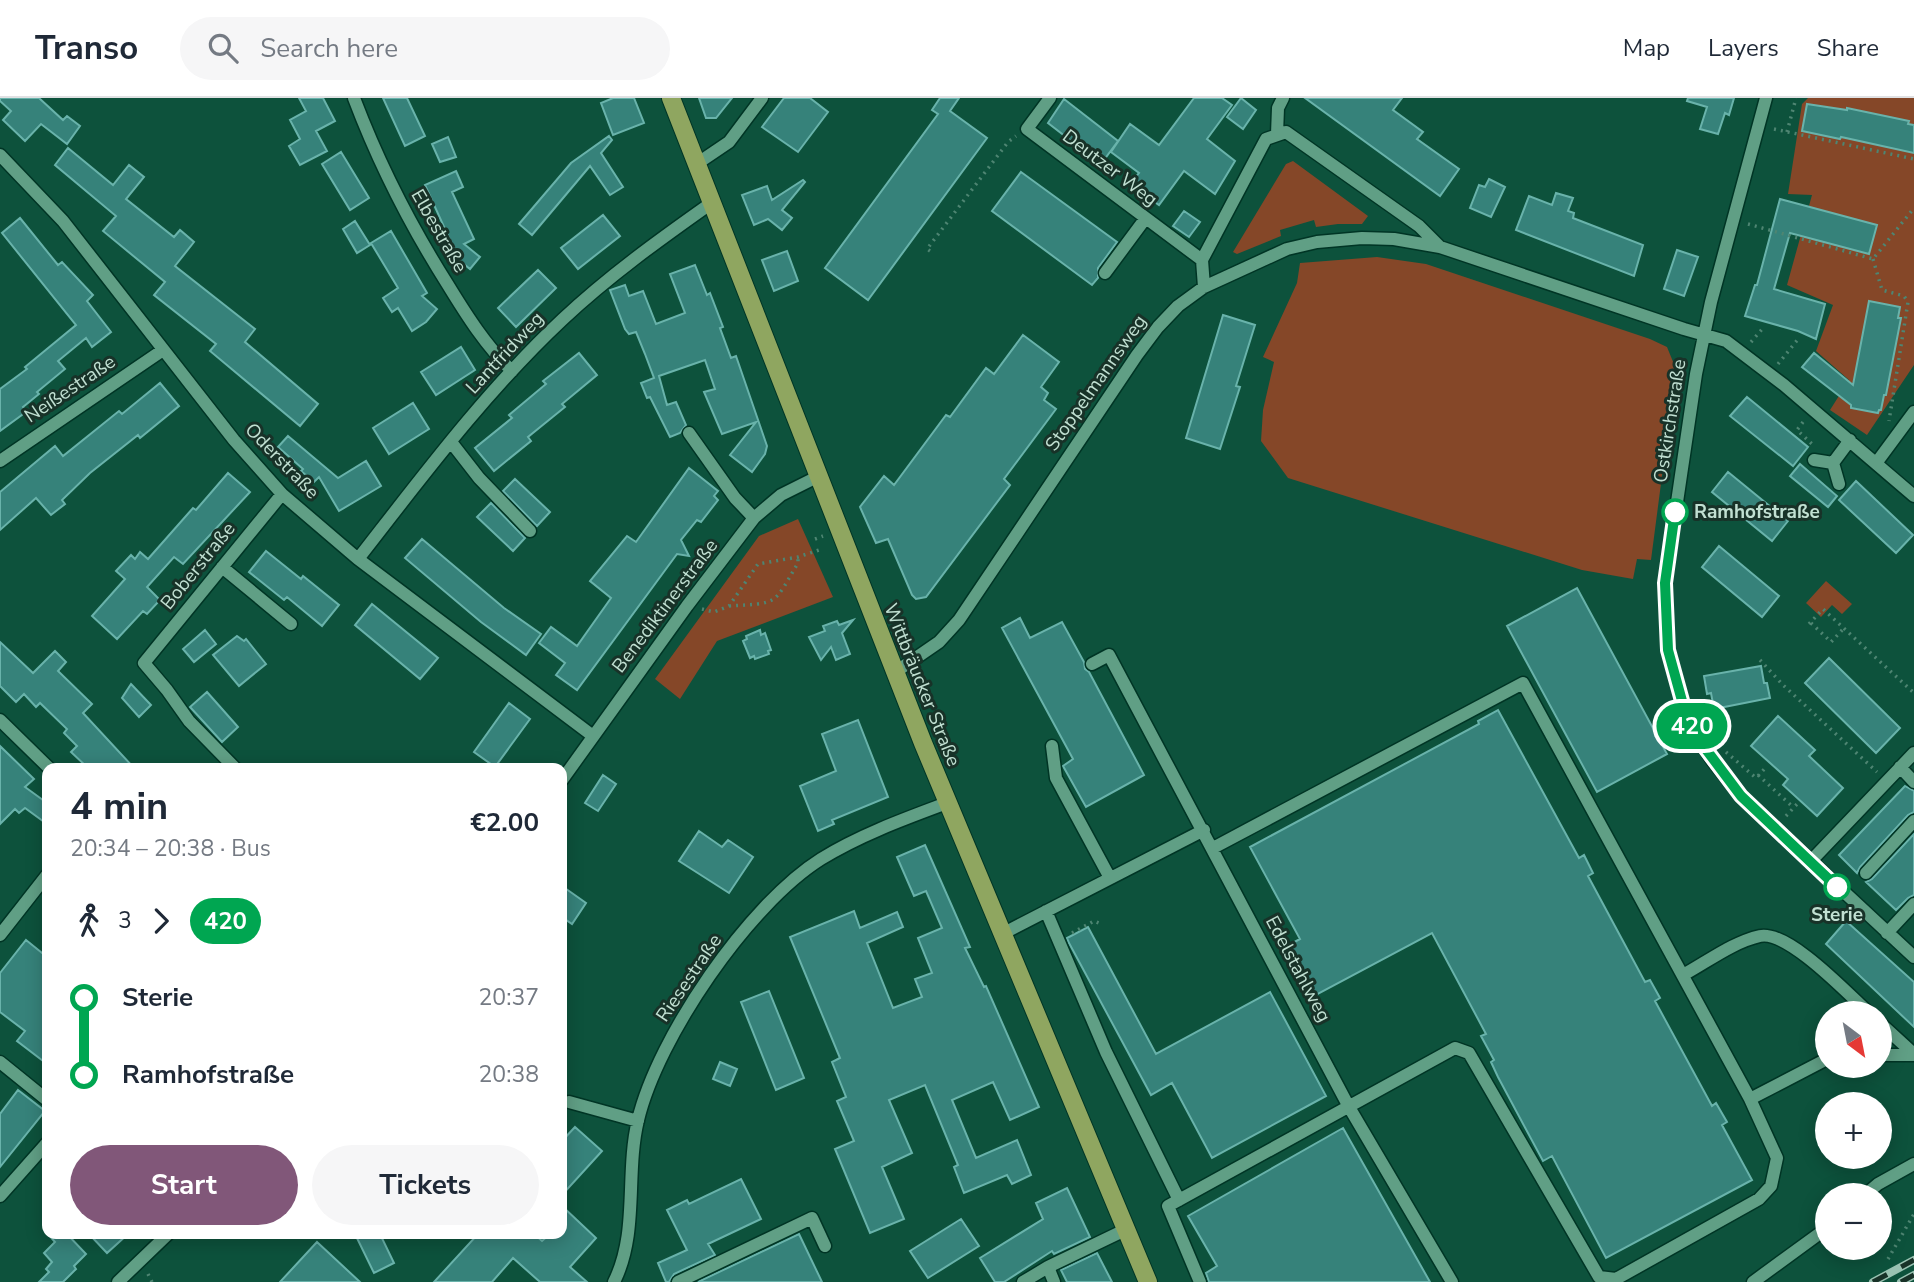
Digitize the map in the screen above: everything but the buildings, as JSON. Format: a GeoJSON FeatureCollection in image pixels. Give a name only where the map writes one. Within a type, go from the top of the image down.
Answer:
{"type":"FeatureCollection","features":[{"type":"Feature","properties":{"kind":"main road","name":"Wittbräucker Straße"},"geometry":{"type":"LineString","coordinates":[[671,98],[894,673],[1148,1282]]}},
{"type":"Feature","properties":{"kind":"street","name":"Elbestraße"},"geometry":{"type":"LineString","coordinates":[[354,98],[385,173],[418,237],[483,338],[512,371]]}},
{"type":"Feature","properties":{"kind":"street"},"geometry":{"type":"LineString","coordinates":[[695,165],[729,142],[762,98]]}},
{"type":"Feature","properties":{"kind":"street"},"geometry":{"type":"LineString","coordinates":[[1027,129],[1050,98]]}},
{"type":"Feature","properties":{"kind":"street"},"geometry":{"type":"LineString","coordinates":[[1277,134],[1278,108],[1283,98]]}},
{"type":"Feature","properties":{"kind":"street","name":"Ostkirchstraße"},"geometry":{"type":"LineString","coordinates":[[1766,98],[1703,335],[1665,583],[1668,650],[1684,708],[1699,740],[1741,796],[1914,957]]}},
{"type":"Feature","properties":{"kind":"street","name":"Deutzer Weg"},"geometry":{"type":"LineString","coordinates":[[1027,129],[1202,260]]}},
{"type":"Feature","properties":{"kind":"street"},"geometry":{"type":"LineString","coordinates":[[1440,247],[1419,226],[1286,132],[1266,139],[1202,260],[1204,288],[1287,249],[1317,242],[1362,238],[1394,239],[1440,247],[1726,341],[1877,462],[1914,496]]}},
{"type":"Feature","properties":{"kind":"street","name":"Oderstraße"},"geometry":{"type":"LineString","coordinates":[[0,155],[63,220],[234,440],[282,494],[358,559],[593,736]]}},
{"type":"Feature","properties":{"kind":"street","name":"Lantfridweg"},"geometry":{"type":"LineString","coordinates":[[358,559],[451,442],[512,371],[562,320],[615,273],[710,204]]}},
{"type":"Feature","properties":{"kind":"street"},"geometry":{"type":"LineString","coordinates":[[1105,273],[1145,219]]}},
{"type":"Feature","properties":{"kind":"street","name":"Stoppelmannsweg"},"geometry":{"type":"LineString","coordinates":[[894,673],[926,652],[959,620],[1158,327],[1178,306],[1204,288]]}},
{"type":"Feature","properties":{"kind":"street","name":"Neißestraße"},"geometry":{"type":"LineString","coordinates":[[0,460],[163,350]]}},
{"type":"Feature","properties":{"kind":"street"},"geometry":{"type":"LineString","coordinates":[[1877,462],[1914,412]]}},
{"type":"Feature","properties":{"kind":"street"},"geometry":{"type":"LineString","coordinates":[[689,433],[735,498],[754,519]]}},
{"type":"Feature","properties":{"kind":"street"},"geometry":{"type":"LineString","coordinates":[[1833,463],[1850,440]]}},
{"type":"Feature","properties":{"kind":"street"},"geometry":{"type":"LineString","coordinates":[[451,442],[479,478],[530,531]]}},
{"type":"Feature","properties":{"kind":"street"},"geometry":{"type":"LineString","coordinates":[[1814,460],[1833,463]]}},
{"type":"Feature","properties":{"kind":"street"},"geometry":{"type":"LineString","coordinates":[[1833,463],[1839,484]]}},
{"type":"Feature","properties":{"kind":"street","name":"Benediktinerstraße"},"geometry":{"type":"LineString","coordinates":[[567,772],[687,606],[754,519],[766,505],[781,495],[817,477]]}},
{"type":"Feature","properties":{"kind":"street","name":"Boberstraße"},"geometry":{"type":"LineString","coordinates":[[230,763],[190,721],[144,663],[282,494]]}},
{"type":"Feature","properties":{"kind":"street"},"geometry":{"type":"LineString","coordinates":[[222,567],[291,624]]}},
{"type":"Feature","properties":{"kind":"street","name":"Edelstahlweg"},"geometry":{"type":"LineString","coordinates":[[1092,664],[1109,654],[1349,1107],[1452,1282]]}},
{"type":"Feature","properties":{"kind":"street"},"geometry":{"type":"LineString","coordinates":[[1200,1282],[1168,1206],[1455,1048],[1469,1053],[1597,1280],[1616,1279],[1759,1199],[1771,1186],[1777,1158],[1750,1099],[1523,682],[1213,848]]}},
{"type":"Feature","properties":{"kind":"street"},"geometry":{"type":"LineString","coordinates":[[0,720],[44,763]]}},
{"type":"Feature","properties":{"kind":"street"},"geometry":{"type":"LineString","coordinates":[[1052,746],[1056,778],[1110,878]]}},
{"type":"Feature","properties":{"kind":"street"},"geometry":{"type":"LineString","coordinates":[[1810,862],[1914,753]]}},
{"type":"Feature","properties":{"kind":"street"},"geometry":{"type":"LineString","coordinates":[[1900,768],[1914,782]]}},
{"type":"Feature","properties":{"kind":"street","name":"Riesestraße"},"geometry":{"type":"LineString","coordinates":[[614,1282],[623,1264],[629,1236],[631,1166],[638,1121],[647,1089],[680,1022],[735,943],[782,890],[820,860],[846,845],[947,803]]}},
{"type":"Feature","properties":{"kind":"street"},"geometry":{"type":"LineString","coordinates":[[1866,873],[1914,821]]}},
{"type":"Feature","properties":{"kind":"street"},"geometry":{"type":"LineString","coordinates":[[1004,933],[1204,830]]}},
{"type":"Feature","properties":{"kind":"street"},"geometry":{"type":"LineString","coordinates":[[0,935],[42,881]]}},
{"type":"Feature","properties":{"kind":"street"},"geometry":{"type":"LineString","coordinates":[[1888,933],[1914,904]]}},
{"type":"Feature","properties":{"kind":"street"},"geometry":{"type":"LineString","coordinates":[[1046,911],[1106,1052],[1179,1200]]}},
{"type":"Feature","properties":{"kind":"street"},"geometry":{"type":"LineString","coordinates":[[1683,975],[1745,941],[1764,935],[1782,939],[1800,951],[1856,1001]]}},
{"type":"Feature","properties":{"kind":"street"},"geometry":{"type":"LineString","coordinates":[[1892,1034],[1914,1055]]}},
{"type":"Feature","properties":{"kind":"street"},"geometry":{"type":"LineString","coordinates":[[1892,1055],[1914,1055]]}},
{"type":"Feature","properties":{"kind":"street"},"geometry":{"type":"LineString","coordinates":[[0,1062],[42,1096]]}},
{"type":"Feature","properties":{"kind":"street"},"geometry":{"type":"LineString","coordinates":[[1750,1099],[1815,1065]]}},
{"type":"Feature","properties":{"kind":"street"},"geometry":{"type":"LineString","coordinates":[[569,1102],[638,1121]]}},
{"type":"Feature","properties":{"kind":"street"},"geometry":{"type":"LineString","coordinates":[[0,1196],[42,1149]]}},
{"type":"Feature","properties":{"kind":"street"},"geometry":{"type":"LineString","coordinates":[[1880,1183],[1914,1164]]}},
{"type":"Feature","properties":{"kind":"street"},"geometry":{"type":"LineString","coordinates":[[678,1282],[813,1218],[825,1246]]}},
{"type":"Feature","properties":{"kind":"street"},"geometry":{"type":"LineString","coordinates":[[1023,1282],[1127,1229]]}},
{"type":"Feature","properties":{"kind":"street"},"geometry":{"type":"LineString","coordinates":[[1754,1282],[1815,1237]]}},
{"type":"Feature","properties":{"kind":"street"},"geometry":{"type":"LineString","coordinates":[[118,1282],[161,1239]]}},
{"type":"Feature","properties":{"kind":"street"},"geometry":{"type":"LineString","coordinates":[[1048,1267],[1054,1282]]}},
{"type":"Feature","properties":{"kind":"path"},"geometry":{"type":"LineString","coordinates":[[1787,132],[1796,98]]}},
{"type":"Feature","properties":{"kind":"path"},"geometry":{"type":"LineString","coordinates":[[1759,125],[1914,159]]}},
{"type":"Feature","properties":{"kind":"path"},"geometry":{"type":"LineString","coordinates":[[930,251],[927,249],[1008,142],[1027,129]]}},
{"type":"Feature","properties":{"kind":"path"},"geometry":{"type":"LineString","coordinates":[[1873,259],[1914,208]]}},
{"type":"Feature","properties":{"kind":"path"},"geometry":{"type":"LineString","coordinates":[[1733,219],[1873,259]]}},
{"type":"Feature","properties":{"kind":"path"},"geometry":{"type":"LineString","coordinates":[[1873,259],[1882,290],[1905,296],[1908,302],[1888,420],[1898,434]]}},
{"type":"Feature","properties":{"kind":"path"},"geometry":{"type":"LineString","coordinates":[[1770,374],[1799,338]]}},
{"type":"Feature","properties":{"kind":"path"},"geometry":{"type":"LineString","coordinates":[[1803,422],[1797,430],[1818,450],[1814,460]]}},
{"type":"Feature","properties":{"kind":"path"},"geometry":{"type":"LineString","coordinates":[[729,606],[758,564],[819,550]]}},
{"type":"Feature","properties":{"kind":"path"},"geometry":{"type":"LineString","coordinates":[[687,606],[714,612],[729,606],[764,604],[776,600],[798,563],[797,557]]}},
{"type":"Feature","properties":{"kind":"path"},"geometry":{"type":"LineString","coordinates":[[1844,628],[1831,642],[1810,624],[1823,609],[1844,628],[1914,693]]}},
{"type":"Feature","properties":{"kind":"path"},"geometry":{"type":"LineString","coordinates":[[1760,660],[1783,685],[1887,781]]}},
{"type":"Feature","properties":{"kind":"path"},"geometry":{"type":"LineString","coordinates":[[1741,796],[1766,766]]}},
{"type":"Feature","properties":{"kind":"path"},"geometry":{"type":"LineString","coordinates":[[1758,775],[1794,808]]}},
{"type":"Feature","properties":{"kind":"path"},"geometry":{"type":"LineString","coordinates":[[1058,940],[1094,921],[1101,924]]}},
{"type":"Feature","properties":{"kind":"path"},"geometry":{"type":"LineString","coordinates":[[1892,1252],[1914,1214]]}},
{"type":"Feature","properties":{"kind":"shaded area"},"geometry":{"type":"Polygon","coordinates":[[[1808,98],[1914,98],[1914,365],[1867,435],[1830,410],[1849,380],[1816,351],[1833,305],[1787,285],[1812,195],[1788,194],[1802,104],[1808,98]]]}},
{"type":"Feature","properties":{"kind":"shaded area"},"geometry":{"type":"Polygon","coordinates":[[[1293,161],[1368,216],[1362,224],[1316,227],[1314,220],[1280,230],[1281,236],[1237,254],[1233,252],[1286,164],[1293,161]]]}},
{"type":"Feature","properties":{"kind":"shaded area"},"geometry":{"type":"Polygon","coordinates":[[[1377,257],[1426,264],[1667,347],[1676,369],[1651,560],[1637,559],[1633,579],[1582,570],[1288,478],[1261,441],[1263,410],[1274,362],[1263,357],[1297,283],[1300,263],[1377,257]]]}},
{"type":"Feature","properties":{"kind":"shaded area"},"geometry":{"type":"Polygon","coordinates":[[[798,519],[833,597],[717,641],[680,699],[655,679],[759,536],[798,519]]]}},
{"type":"Feature","properties":{"kind":"shaded area"},"geometry":{"type":"Polygon","coordinates":[[[1826,581],[1852,604],[1842,614],[1832,605],[1821,617],[1806,603],[1826,581]]]}},
{"type":"Feature","properties":{"kind":"railway"},"geometry":{"type":"LineString","coordinates":[[1873,1282],[1914,1260]]}},
{"type":"Feature","properties":{"kind":"railway"},"geometry":{"type":"LineString","coordinates":[[1901,1282],[1914,1275]]}},
{"type":"Feature","properties":{"kind":"bus line","name":"420"},"geometry":{"type":"LineString","coordinates":[[1675,512],[1665,583],[1668,650],[1684,708],[1699,740],[1741,796],[1837,887]]}},
{"type":"Feature","properties":{"kind":"place","name":"Ramhofstraße"},"geometry":{"type":"Point","coordinates":[1675,512]}},
{"type":"Feature","properties":{"kind":"place","name":"Sterie"},"geometry":{"type":"Point","coordinates":[1837,887]}}]}
